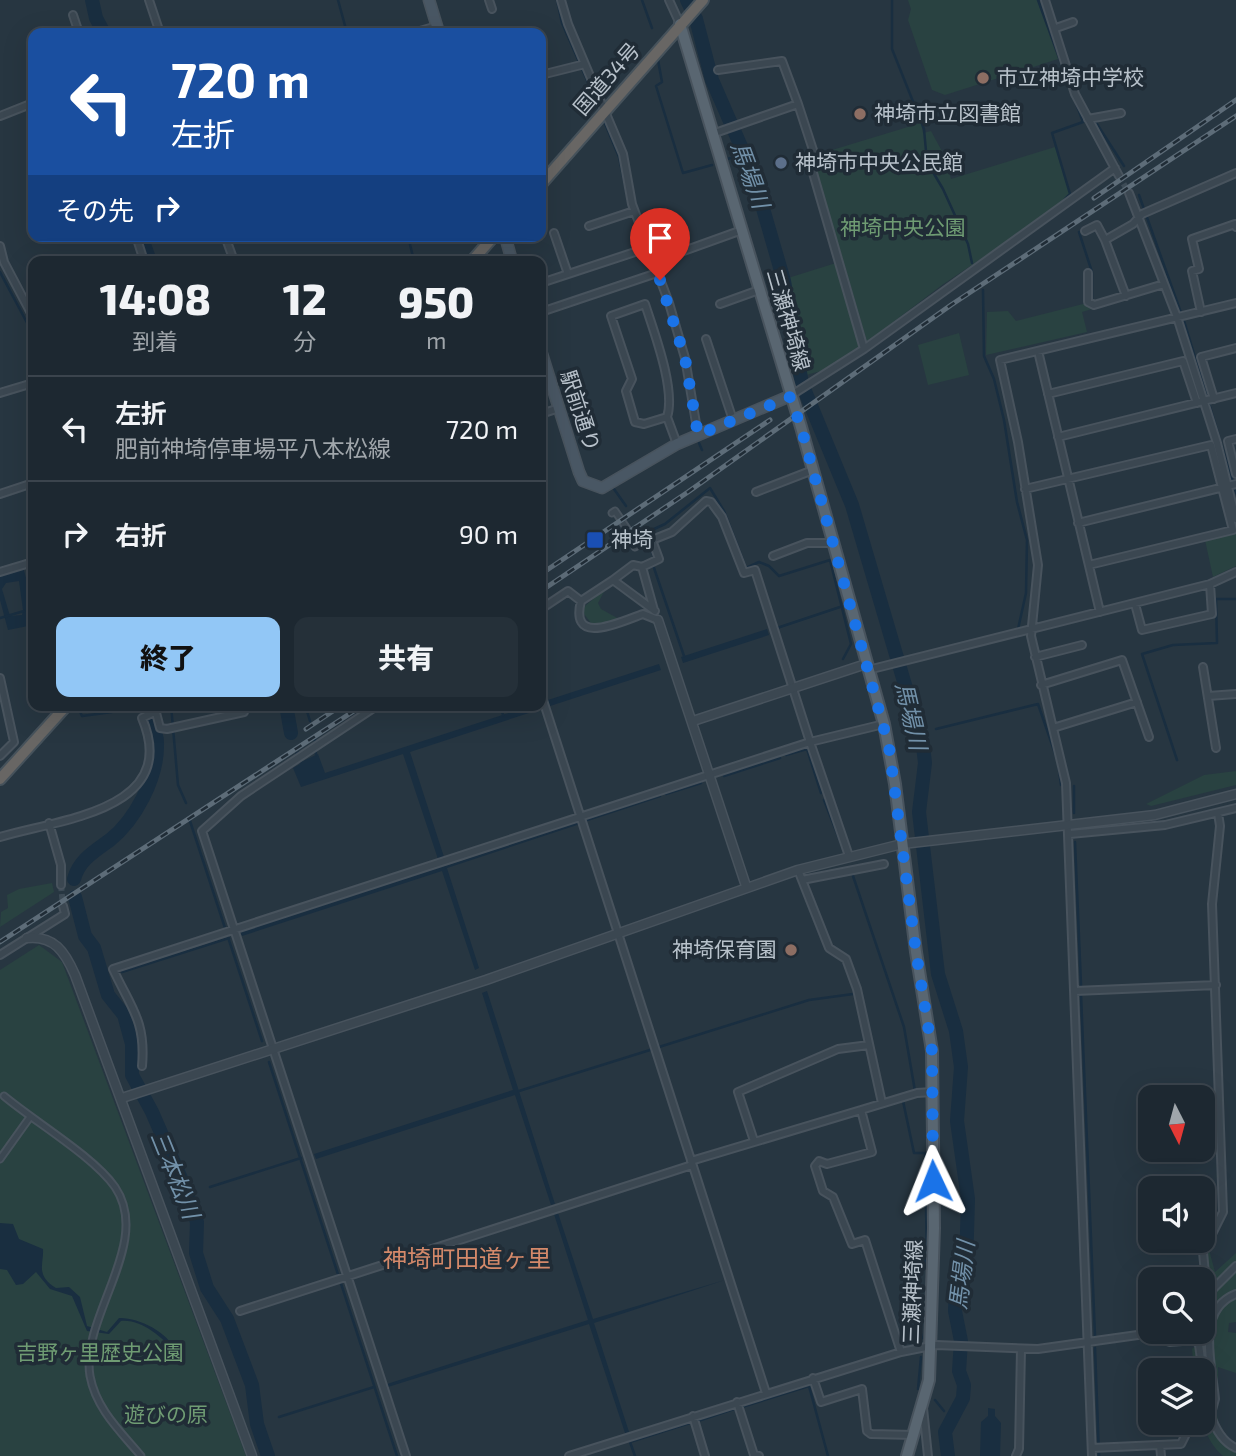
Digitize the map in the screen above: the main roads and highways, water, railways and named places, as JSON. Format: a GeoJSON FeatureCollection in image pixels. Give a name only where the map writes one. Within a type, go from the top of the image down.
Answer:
{"type":"FeatureCollection","features":[{"type":"Feature","properties":{"kind":"highway","name":"国道34号"},"geometry":{"type":"LineString","coordinates":[[546,178],[702,1]]}},
{"type":"Feature","properties":{"kind":"highway"},"geometry":{"type":"LineString","coordinates":[[476,256],[489,242]]}},
{"type":"Feature","properties":{"kind":"highway"},"geometry":{"type":"LineString","coordinates":[[0,779],[62,711]]}},
{"type":"Feature","properties":{"kind":"main road"},"geometry":{"type":"LineString","coordinates":[[429,0],[437,28]]}},
{"type":"Feature","properties":{"kind":"main road","name":"三瀬神埼線"},"geometry":{"type":"LineString","coordinates":[[683,22],[759,290],[794,394],[884,724],[908,843],[932,1051],[934,1228],[929,1380],[907,1456]]}},
{"type":"Feature","properties":{"kind":"main road","name":"駅前通り"},"geometry":{"type":"LineString","coordinates":[[546,377],[583,481],[602,488],[635,466],[677,444],[794,394]]}},
{"type":"Feature","properties":{"kind":"water"},"geometry":{"type":"Polygon","coordinates":[[[23,567],[28,585],[28,626],[8,630],[0,600],[0,574],[23,567]],[[19,581],[6,583],[2,589],[10,616],[22,615],[19,581]]]}},
{"type":"Feature","properties":{"kind":"water"},"geometry":{"type":"Polygon","coordinates":[[[767,629],[769,635],[683,663],[681,657],[767,629]]]}},
{"type":"Feature","properties":{"kind":"water"},"geometry":{"type":"Polygon","coordinates":[[[659,664],[661,670],[550,706],[548,700],[659,664]]]}},
{"type":"Feature","properties":{"kind":"water"},"geometry":{"type":"Polygon","coordinates":[[[515,711],[535,711],[410,752],[444,857],[438,859],[403,754],[301,787],[293,768],[300,764],[295,753],[299,751],[303,761],[318,754],[325,773],[515,711]]]}},
{"type":"Feature","properties":{"kind":"water"},"geometry":{"type":"Polygon","coordinates":[[[446,865],[479,968],[475,970],[442,871],[242,936],[240,932],[446,865]]]}},
{"type":"Feature","properties":{"kind":"water"},"geometry":{"type":"Polygon","coordinates":[[[487,991],[555,1204],[551,1205],[515,1095],[316,1159],[314,1154],[513,1090],[482,993],[487,991]]]}},
{"type":"Feature","properties":{"kind":"water"},"geometry":{"type":"Polygon","coordinates":[[[558,1213],[593,1319],[725,1280],[594,1323],[629,1432],[625,1433],[589,1324],[388,1387],[387,1384],[588,1320],[554,1214],[558,1213]]]}},
{"type":"Feature","properties":{"kind":"water"},"geometry":{"type":"Polygon","coordinates":[[[0,1223],[13,1224],[19,1239],[43,1249],[42,1269],[45,1279],[56,1288],[69,1287],[80,1297],[87,1326],[107,1332],[119,1318],[134,1320],[159,1332],[172,1344],[175,1351],[151,1330],[129,1321],[121,1321],[109,1334],[87,1331],[72,1296],[50,1289],[36,1272],[23,1284],[16,1285],[7,1270],[0,1269],[0,1223]]]}},
{"type":"Feature","properties":{"kind":"water"},"geometry":{"type":"Polygon","coordinates":[[[988,1408],[995,1409],[995,1416],[1001,1423],[1000,1456],[980,1456],[981,1422],[988,1416],[988,1408]]]}},
{"type":"Feature","properties":{"kind":"waterway"},"geometry":{"type":"LineString","coordinates":[[92,0],[101,28]]}},
{"type":"Feature","properties":{"kind":"waterway"},"geometry":{"type":"LineString","coordinates":[[338,0],[346,28]]}},
{"type":"Feature","properties":{"kind":"waterway"},"geometry":{"type":"LineString","coordinates":[[557,0],[562,23],[597,103]]}},
{"type":"Feature","properties":{"kind":"waterway"},"geometry":{"type":"LineString","coordinates":[[642,0],[652,28]]}},
{"type":"Feature","properties":{"kind":"waterway","name":"馬場川"},"geometry":{"type":"LineString","coordinates":[[687,0],[696,19],[712,80],[753,174],[784,281],[802,384],[852,505],[923,746],[925,763],[919,812],[938,974],[956,1031],[961,1067],[957,1121],[968,1199],[966,1266],[956,1290],[955,1311],[961,1341],[959,1371],[964,1385],[963,1398],[945,1432],[948,1456]]}},
{"type":"Feature","properties":{"kind":"waterway"},"geometry":{"type":"LineString","coordinates":[[892,0],[892,49],[924,129],[927,162],[943,189],[968,244],[972,263]]}},
{"type":"Feature","properties":{"kind":"waterway"},"geometry":{"type":"LineString","coordinates":[[1038,0],[1083,122],[1052,133],[1070,194],[1065,199]]}},
{"type":"Feature","properties":{"kind":"waterway"},"geometry":{"type":"LineString","coordinates":[[658,60],[662,82],[656,86],[683,173],[712,165]]}},
{"type":"Feature","properties":{"kind":"waterway"},"geometry":{"type":"LineString","coordinates":[[604,121],[619,157],[630,209],[667,306]]}},
{"type":"Feature","properties":{"kind":"waterway"},"geometry":{"type":"LineString","coordinates":[[1095,121],[1124,166]]}},
{"type":"Feature","properties":{"kind":"waterway"},"geometry":{"type":"LineString","coordinates":[[727,159],[745,154]]}},
{"type":"Feature","properties":{"kind":"waterway"},"geometry":{"type":"LineString","coordinates":[[1139,195],[1185,324],[1236,493]]}},
{"type":"Feature","properties":{"kind":"waterway"},"geometry":{"type":"LineString","coordinates":[[1079,232],[1092,272],[1092,300]]}},
{"type":"Feature","properties":{"kind":"waterway"},"geometry":{"type":"LineString","coordinates":[[143,242],[148,256]]}},
{"type":"Feature","properties":{"kind":"waterway"},"geometry":{"type":"LineString","coordinates":[[409,242],[413,256]]}},
{"type":"Feature","properties":{"kind":"waterway","name":"三本松川"},"geometry":{"type":"LineString","coordinates":[[0,272],[28,325]]}},
{"type":"Feature","properties":{"kind":"waterway"},"geometry":{"type":"LineString","coordinates":[[983,290],[984,356],[994,379],[1004,420],[1017,502],[1027,540],[1026,593],[1018,629]]}},
{"type":"Feature","properties":{"kind":"waterway"},"geometry":{"type":"LineString","coordinates":[[670,316],[682,360],[693,429]]}},
{"type":"Feature","properties":{"kind":"waterway"},"geometry":{"type":"LineString","coordinates":[[699,443],[702,450]]}},
{"type":"Feature","properties":{"kind":"waterway"},"geometry":{"type":"LineString","coordinates":[[655,558],[643,534],[665,524],[710,488],[724,511],[746,568],[759,562],[769,566],[779,576],[830,560],[851,644],[843,659]]}},
{"type":"Feature","properties":{"kind":"waterway"},"geometry":{"type":"LineString","coordinates":[[614,489],[626,506]]}},
{"type":"Feature","properties":{"kind":"waterway"},"geometry":{"type":"LineString","coordinates":[[654,568],[684,656]]}},
{"type":"Feature","properties":{"kind":"waterway"},"geometry":{"type":"LineString","coordinates":[[1177,760],[1142,654],[1173,645],[1217,643],[1216,599],[1236,599]]}},
{"type":"Feature","properties":{"kind":"waterway"},"geometry":{"type":"LineString","coordinates":[[777,628],[840,607]]}},
{"type":"Feature","properties":{"kind":"waterway"},"geometry":{"type":"LineString","coordinates":[[0,618],[24,611]]}},
{"type":"Feature","properties":{"kind":"waterway"},"geometry":{"type":"LineString","coordinates":[[936,729],[1038,704],[1058,762],[1061,785]]}},
{"type":"Feature","properties":{"kind":"waterway"},"geometry":{"type":"LineString","coordinates":[[80,711],[82,716],[112,712]]}},
{"type":"Feature","properties":{"kind":"waterway","name":"三本松川"},"geometry":{"type":"LineString","coordinates":[[74,879],[84,861],[128,822],[149,785],[156,759],[157,741],[147,711]]}},
{"type":"Feature","properties":{"kind":"waterway"},"geometry":{"type":"LineString","coordinates":[[172,711],[178,785],[186,803]]}},
{"type":"Feature","properties":{"kind":"waterway"},"geometry":{"type":"LineString","coordinates":[[287,711],[291,733]]}},
{"type":"Feature","properties":{"kind":"waterway"},"geometry":{"type":"LineString","coordinates":[[307,711],[310,721]]}},
{"type":"Feature","properties":{"kind":"waterway"},"geometry":{"type":"LineString","coordinates":[[502,711],[503,715]]}},
{"type":"Feature","properties":{"kind":"waterway"},"geometry":{"type":"LineString","coordinates":[[315,740],[316,755]]}},
{"type":"Feature","properties":{"kind":"waterway"},"geometry":{"type":"LineString","coordinates":[[786,755],[807,749],[821,793]]}},
{"type":"Feature","properties":{"kind":"waterway"},"geometry":{"type":"LineString","coordinates":[[724,776],[780,758]]}},
{"type":"Feature","properties":{"kind":"waterway"},"geometry":{"type":"LineString","coordinates":[[666,794],[701,783]]}},
{"type":"Feature","properties":{"kind":"waterway"},"geometry":{"type":"LineString","coordinates":[[1074,786],[1074,813]]}},
{"type":"Feature","properties":{"kind":"waterway"},"geometry":{"type":"LineString","coordinates":[[587,820],[660,796]]}},
{"type":"Feature","properties":{"kind":"waterway"},"geometry":{"type":"LineString","coordinates":[[824,800],[842,846]]}},
{"type":"Feature","properties":{"kind":"waterway"},"geometry":{"type":"LineString","coordinates":[[190,821],[262,1041]]}},
{"type":"Feature","properties":{"kind":"waterway"},"geometry":{"type":"LineString","coordinates":[[446,867],[579,823]]}},
{"type":"Feature","properties":{"kind":"waterway"},"geometry":{"type":"LineString","coordinates":[[1075,842],[1081,985]]}},
{"type":"Feature","properties":{"kind":"waterway"},"geometry":{"type":"LineString","coordinates":[[853,876],[904,1027],[915,1091],[912,1092]]}},
{"type":"Feature","properties":{"kind":"waterway","name":"三本松川"},"geometry":{"type":"LineString","coordinates":[[75,897],[85,936],[94,948],[108,995],[124,1015],[132,1044],[132,1075],[152,1112],[197,1222],[196,1253],[207,1288],[227,1319],[252,1385],[257,1424],[268,1456]]}},
{"type":"Feature","properties":{"kind":"waterway"},"geometry":{"type":"LineString","coordinates":[[122,972],[229,938]]}},
{"type":"Feature","properties":{"kind":"waterway"},"geometry":{"type":"LineString","coordinates":[[659,1047],[809,1000],[853,994]]}},
{"type":"Feature","properties":{"kind":"waterway"},"geometry":{"type":"LineString","coordinates":[[1081,995],[1095,1336]]}},
{"type":"Feature","properties":{"kind":"waterway"},"geometry":{"type":"LineString","coordinates":[[519,1091],[650,1050]]}},
{"type":"Feature","properties":{"kind":"waterway"},"geometry":{"type":"LineString","coordinates":[[269,1062],[397,1456]]}},
{"type":"Feature","properties":{"kind":"waterway"},"geometry":{"type":"LineString","coordinates":[[903,1101],[914,1153],[925,1153],[927,1258],[919,1275],[918,1323],[922,1338]]}},
{"type":"Feature","properties":{"kind":"waterway"},"geometry":{"type":"LineString","coordinates":[[210,1187],[301,1158]]}},
{"type":"Feature","properties":{"kind":"waterway"},"geometry":{"type":"LineString","coordinates":[[1095,1348],[1099,1456]]}},
{"type":"Feature","properties":{"kind":"waterway"},"geometry":{"type":"LineString","coordinates":[[918,1389],[921,1357]]}},
{"type":"Feature","properties":{"kind":"waterway"},"geometry":{"type":"LineString","coordinates":[[742,1407],[809,1386],[828,1456]]}},
{"type":"Feature","properties":{"kind":"waterway"},"geometry":{"type":"LineString","coordinates":[[279,1417],[374,1387]]}},
{"type":"Feature","properties":{"kind":"waterway"},"geometry":{"type":"LineString","coordinates":[[935,1400],[944,1411]]}},
{"type":"Feature","properties":{"kind":"waterway"},"geometry":{"type":"LineString","coordinates":[[698,1421],[734,1409]]}},
{"type":"Feature","properties":{"kind":"waterway","name":"馬場川"},"geometry":{"type":"LineString","coordinates":[[948,1415],[951,1420]]}},
{"type":"Feature","properties":{"kind":"waterway"},"geometry":{"type":"LineString","coordinates":[[635,1456],[630,1442],[690,1423]]}},
{"type":"Feature","properties":{"kind":"tunnel"},"geometry":{"type":"LineString","coordinates":[[1119,176],[1129,193]]}},
{"type":"Feature","properties":{"kind":"tunnel"},"geometry":{"type":"LineString","coordinates":[[61,885],[63,906]]}},
{"type":"Feature","properties":{"kind":"railway"},"geometry":{"type":"LineString","coordinates":[[1094,198],[1236,100]]}},
{"type":"Feature","properties":{"kind":"railway"},"geometry":{"type":"LineString","coordinates":[[546,588],[688,492],[951,305],[1236,116]]}},
{"type":"Feature","properties":{"kind":"railway"},"geometry":{"type":"LineString","coordinates":[[546,571],[770,420]]}},
{"type":"Feature","properties":{"kind":"railway"},"geometry":{"type":"LineString","coordinates":[[306,729],[333,711]]}},
{"type":"Feature","properties":{"kind":"railway"},"geometry":{"type":"LineString","coordinates":[[0,942],[354,711]]}},
{"type":"Feature","properties":{"kind":"place","name":"市立神埼中学校"},"geometry":{"type":"Point","coordinates":[983,78]}},
{"type":"Feature","properties":{"kind":"place","name":"神埼市立図書館"},"geometry":{"type":"Point","coordinates":[860,114]}},
{"type":"Feature","properties":{"kind":"place","name":"神埼市中央公民館"},"geometry":{"type":"Point","coordinates":[781,163]}},
{"type":"Feature","properties":{"kind":"place","name":"神埼"},"geometry":{"type":"Point","coordinates":[595,540]}},
{"type":"Feature","properties":{"kind":"place","name":"神埼保育園"},"geometry":{"type":"Point","coordinates":[791,950]}},
{"type":"Feature","properties":{"kind":"district","name":"神埼町田道ヶ里"},"geometry":{"type":"Point","coordinates":[467,1259]}},
{"type":"Feature","properties":{"kind":"park label","name":"神埼中央公園"},"geometry":{"type":"Point","coordinates":[903,228]}},
{"type":"Feature","properties":{"kind":"park label","name":"吉野ヶ里歴史公園"},"geometry":{"type":"Point","coordinates":[100,1353]}},
{"type":"Feature","properties":{"kind":"park label","name":"遊びの原"},"geometry":{"type":"Point","coordinates":[166,1415]}}]}
